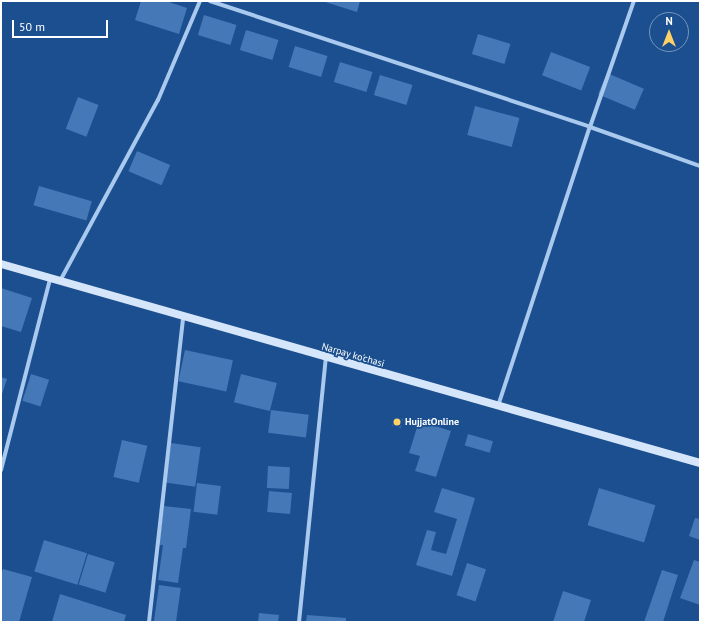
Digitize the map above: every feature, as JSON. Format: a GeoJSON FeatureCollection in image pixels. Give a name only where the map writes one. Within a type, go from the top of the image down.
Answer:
{"type":"FeatureCollection","features":[{"type":"Feature","properties":{"kind":"main road","name":"Narpay ko'chasi"},"geometry":{"type":"LineString","coordinates":[[1,264],[326,358],[700,463]]}},
{"type":"Feature","properties":{"kind":"street"},"geometry":{"type":"LineString","coordinates":[[60,282],[158,100],[200,1]]}},
{"type":"Feature","properties":{"kind":"street"},"geometry":{"type":"LineString","coordinates":[[210,1],[590,127],[700,166]]}},
{"type":"Feature","properties":{"kind":"street"},"geometry":{"type":"LineString","coordinates":[[498,406],[590,127],[634,1]]}},
{"type":"Feature","properties":{"kind":"street"},"geometry":{"type":"LineString","coordinates":[[1,470],[50,279]]}},
{"type":"Feature","properties":{"kind":"street"},"geometry":{"type":"LineString","coordinates":[[148,622],[183,317]]}},
{"type":"Feature","properties":{"kind":"street"},"geometry":{"type":"LineString","coordinates":[[298,622],[326,358]]}},
{"type":"Feature","properties":{"kind":"building"},"geometry":{"type":"Polygon","coordinates":[[[141,1],[166,1],[187,8],[179,34],[135,20],[141,1]]]}},
{"type":"Feature","properties":{"kind":"building"},"geometry":{"type":"Polygon","coordinates":[[[322,1],[360,1],[357,12],[322,1]]]}},
{"type":"Feature","properties":{"kind":"building"},"geometry":{"type":"Polygon","coordinates":[[[204,15],[237,25],[230,45],[198,35],[204,15]]]}},
{"type":"Feature","properties":{"kind":"building"},"geometry":{"type":"Polygon","coordinates":[[[246,30],[279,40],[272,60],[240,50],[246,30]]]}},
{"type":"Feature","properties":{"kind":"building"},"geometry":{"type":"Polygon","coordinates":[[[478,34],[511,44],[504,64],[472,54],[478,34]]]}},
{"type":"Feature","properties":{"kind":"building"},"geometry":{"type":"Polygon","coordinates":[[[295,46],[328,56],[321,77],[289,67],[295,46]]]}},
{"type":"Feature","properties":{"kind":"building"},"geometry":{"type":"Polygon","coordinates":[[[551,52],[590,67],[581,90],[542,75],[551,52]]]}},
{"type":"Feature","properties":{"kind":"building"},"geometry":{"type":"Polygon","coordinates":[[[340,62],[373,72],[366,92],[334,82],[340,62]]]}},
{"type":"Feature","properties":{"kind":"building"},"geometry":{"type":"Polygon","coordinates":[[[607,73],[644,89],[635,110],[598,94],[607,73]]]}},
{"type":"Feature","properties":{"kind":"building"},"geometry":{"type":"Polygon","coordinates":[[[380,75],[413,85],[406,105],[374,95],[380,75]]]}},
{"type":"Feature","properties":{"kind":"building"},"geometry":{"type":"Polygon","coordinates":[[[78,97],[99,105],[86,137],[66,129],[78,97]]]}},
{"type":"Feature","properties":{"kind":"building"},"geometry":{"type":"Polygon","coordinates":[[[475,106],[519,118],[512,147],[467,135],[475,106]]]}},
{"type":"Feature","properties":{"kind":"building"},"geometry":{"type":"Polygon","coordinates":[[[137,151],[170,165],[162,185],[128,171],[137,151]]]}},
{"type":"Feature","properties":{"kind":"building"},"geometry":{"type":"Polygon","coordinates":[[[39,186],[92,201],[86,220],[33,205],[39,186]]]}},
{"type":"Feature","properties":{"kind":"building"},"geometry":{"type":"Polygon","coordinates":[[[1,288],[32,298],[21,332],[1,326],[1,288]]]}},
{"type":"Feature","properties":{"kind":"building"},"geometry":{"type":"Polygon","coordinates":[[[185,350],[233,360],[226,391],[178,381],[185,350]]]}},
{"type":"Feature","properties":{"kind":"building"},"geometry":{"type":"Polygon","coordinates":[[[31,374],[49,380],[40,407],[22,401],[31,374]]]}},
{"type":"Feature","properties":{"kind":"building"},"geometry":{"type":"Polygon","coordinates":[[[241,374],[277,383],[270,411],[234,402],[241,374]]]}},
{"type":"Feature","properties":{"kind":"building"},"geometry":{"type":"Polygon","coordinates":[[[1,377],[7,379],[1,397],[1,377]]]}},
{"type":"Feature","properties":{"kind":"building"},"geometry":{"type":"Polygon","coordinates":[[[271,410],[309,415],[306,437],[268,433],[271,410]]]}},
{"type":"Feature","properties":{"kind":"building","name":"HujjatOnline"},"geometry":{"type":"Polygon","coordinates":[[[394,417],[403,419],[401,428],[392,426],[394,417]]]}},
{"type":"Feature","properties":{"kind":"building"},"geometry":{"type":"Polygon","coordinates":[[[419,421],[451,431],[436,477],[415,471],[420,456],[409,453],[419,421]]]}},
{"type":"Feature","properties":{"kind":"building"},"geometry":{"type":"Polygon","coordinates":[[[468,434],[493,441],[490,453],[465,446],[468,434]]]}},
{"type":"Feature","properties":{"kind":"building"},"geometry":{"type":"Polygon","coordinates":[[[122,440],[147,446],[139,483],[113,477],[122,440]]]}},
{"type":"Feature","properties":{"kind":"building"},"geometry":{"type":"Polygon","coordinates":[[[171,443],[201,447],[195,487],[165,483],[171,443]]]}},
{"type":"Feature","properties":{"kind":"building"},"geometry":{"type":"Polygon","coordinates":[[[268,466],[290,467],[289,489],[267,488],[268,466]]]}},
{"type":"Feature","properties":{"kind":"building"},"geometry":{"type":"Polygon","coordinates":[[[197,483],[221,486],[217,515],[193,512],[197,483]]]}},
{"type":"Feature","properties":{"kind":"building"},"geometry":{"type":"Polygon","coordinates":[[[442,488],[475,498],[452,576],[416,565],[427,530],[436,532],[431,550],[446,554],[457,519],[434,512],[442,488]]]}},
{"type":"Feature","properties":{"kind":"building"},"geometry":{"type":"Polygon","coordinates":[[[599,488],[655,505],[644,543],[588,525],[599,488]]]}},
{"type":"Feature","properties":{"kind":"building"},"geometry":{"type":"Polygon","coordinates":[[[269,491],[292,493],[290,514],[267,512],[269,491]]]}},
{"type":"Feature","properties":{"kind":"building"},"geometry":{"type":"Polygon","coordinates":[[[164,506],[191,509],[186,548],[183,548],[178,583],[158,580],[163,545],[159,545],[164,506]]]}},
{"type":"Feature","properties":{"kind":"building"},"geometry":{"type":"Polygon","coordinates":[[[695,518],[700,519],[700,540],[689,536],[695,518]]]}},
{"type":"Feature","properties":{"kind":"building"},"geometry":{"type":"Polygon","coordinates":[[[44,540],[87,553],[77,585],[34,572],[44,540]]]}},
{"type":"Feature","properties":{"kind":"building"},"geometry":{"type":"Polygon","coordinates":[[[88,554],[115,562],[105,593],[79,585],[88,554]]]}},
{"type":"Feature","properties":{"kind":"building"},"geometry":{"type":"Polygon","coordinates":[[[694,560],[700,562],[700,605],[680,598],[694,560]]]}},
{"type":"Feature","properties":{"kind":"building"},"geometry":{"type":"Polygon","coordinates":[[[467,563],[486,569],[476,602],[456,595],[467,563]]]}},
{"type":"Feature","properties":{"kind":"building"},"geometry":{"type":"Polygon","coordinates":[[[3,569],[32,577],[19,622],[1,622],[1,574],[3,569]]]}},
{"type":"Feature","properties":{"kind":"building"},"geometry":{"type":"Polygon","coordinates":[[[662,570],[678,575],[663,622],[644,622],[662,570]]]}},
{"type":"Feature","properties":{"kind":"building"},"geometry":{"type":"Polygon","coordinates":[[[159,585],[181,588],[176,622],[154,622],[159,585]]]}},
{"type":"Feature","properties":{"kind":"building"},"geometry":{"type":"Polygon","coordinates":[[[563,591],[591,600],[584,622],[553,622],[563,591]]]}},
{"type":"Feature","properties":{"kind":"building"},"geometry":{"type":"Polygon","coordinates":[[[60,594],[126,615],[124,622],[52,622],[60,594]]]}},
{"type":"Feature","properties":{"kind":"building"},"geometry":{"type":"Polygon","coordinates":[[[259,613],[279,615],[278,622],[258,622],[259,613]]]}},
{"type":"Feature","properties":{"kind":"building"},"geometry":{"type":"Polygon","coordinates":[[[307,615],[346,618],[346,622],[306,622],[307,615]]]}},
{"type":"Feature","properties":{"kind":"place","name":"HujjatOnline"},"geometry":{"type":"Point","coordinates":[397,422]}}]}
